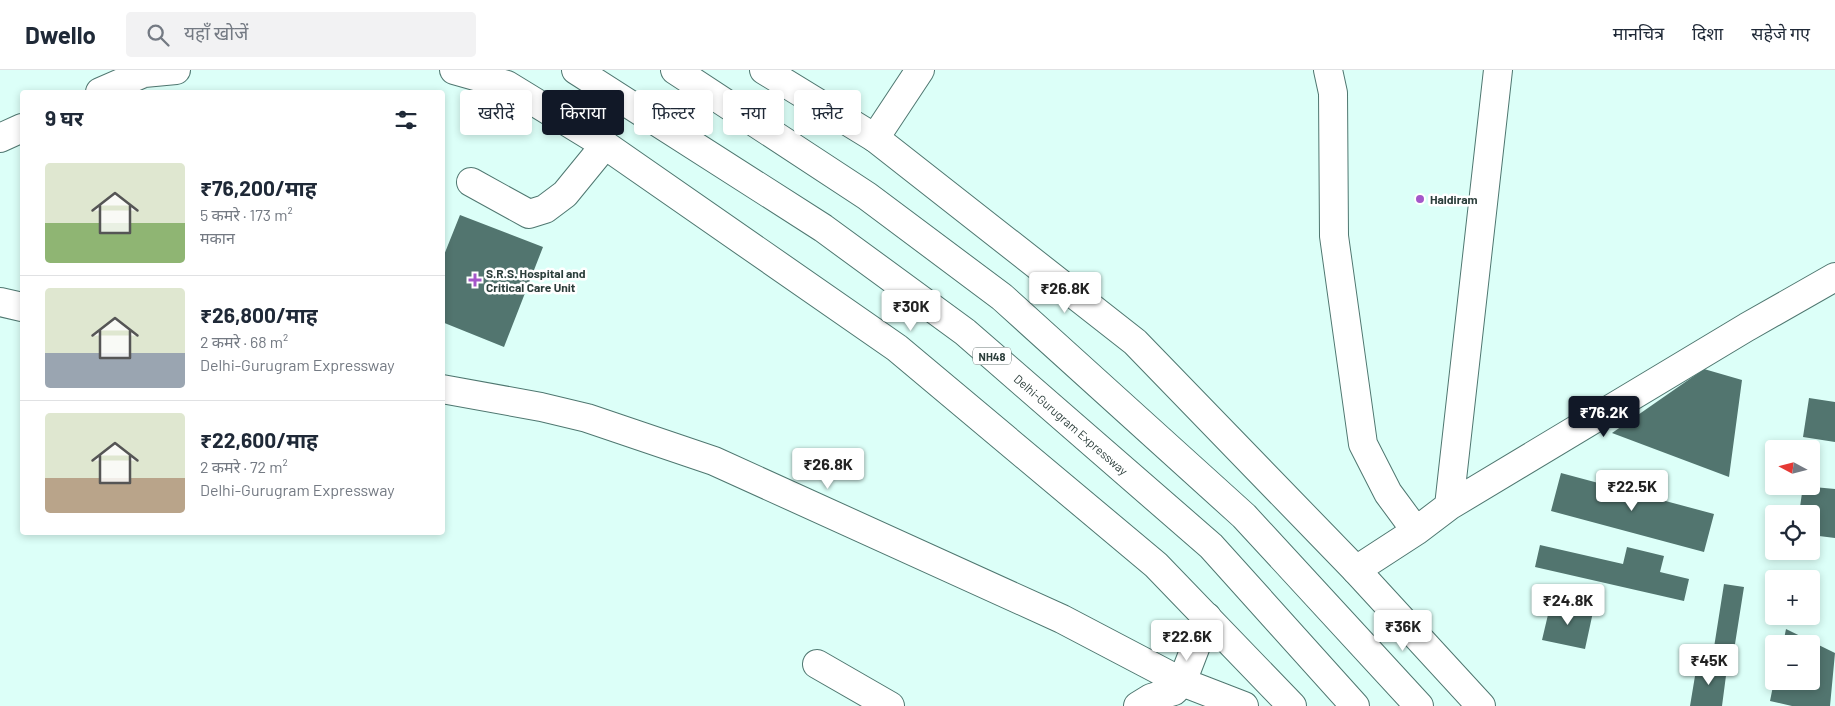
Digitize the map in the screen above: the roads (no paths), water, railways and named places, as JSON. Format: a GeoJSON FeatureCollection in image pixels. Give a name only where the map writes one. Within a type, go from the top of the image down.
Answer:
{"type":"FeatureCollection","features":[{"type":"Feature","properties":{"kind":"main road"},"geometry":{"type":"LineString","coordinates":[[105,90],[144,73],[176,70]]}},
{"type":"Feature","properties":{"kind":"main road"},"geometry":{"type":"LineString","coordinates":[[454,70],[507,85],[605,145],[897,348],[1156,565],[1292,706]]}},
{"type":"Feature","properties":{"kind":"main road","name":"Delhi-Gurugram Expressway"},"geometry":{"type":"LineString","coordinates":[[576,70],[823,228],[965,332],[1211,546],[1355,706]]}},
{"type":"Feature","properties":{"kind":"main road"},"geometry":{"type":"LineString","coordinates":[[675,70],[867,196],[1002,297],[1244,516],[1419,706]]}},
{"type":"Feature","properties":{"kind":"main road"},"geometry":{"type":"LineString","coordinates":[[764,70],[875,138],[1135,342],[1356,570],[1481,706]]}},
{"type":"Feature","properties":{"kind":"main road"},"geometry":{"type":"LineString","coordinates":[[875,138],[920,70]]}},
{"type":"Feature","properties":{"kind":"main road"},"geometry":{"type":"LineString","coordinates":[[1328,70],[1333,93],[1334,236],[1363,444],[1388,493],[1416,531]]}},
{"type":"Feature","properties":{"kind":"main road"},"geometry":{"type":"LineString","coordinates":[[1448,506],[1498,70]]}},
{"type":"Feature","properties":{"kind":"main road"},"geometry":{"type":"LineString","coordinates":[[0,138],[20,129]]}},
{"type":"Feature","properties":{"kind":"main road"},"geometry":{"type":"LineString","coordinates":[[471,182],[529,214],[545,209],[566,194],[605,145]]}},
{"type":"Feature","properties":{"kind":"main road"},"geometry":{"type":"LineString","coordinates":[[1356,570],[1416,531],[1448,506],[1747,327],[1835,277]]}},
{"type":"Feature","properties":{"kind":"main road"},"geometry":{"type":"LineString","coordinates":[[0,302],[20,307]]}},
{"type":"Feature","properties":{"kind":"main road"},"geometry":{"type":"LineString","coordinates":[[445,390],[541,407],[587,418],[714,461],[1062,619],[1182,682],[1244,706]]}},
{"type":"Feature","properties":{"kind":"main road"},"geometry":{"type":"LineString","coordinates":[[1138,706],[1151,698],[1174,691],[1182,682],[1207,617]]}},
{"type":"Feature","properties":{"kind":"main road"},"geometry":{"type":"LineString","coordinates":[[818,664],[890,706]]}},
{"type":"Feature","properties":{"kind":"place","name":"Haldiram"},"geometry":{"type":"Point","coordinates":[1420,199]}},
{"type":"Feature","properties":{"kind":"place","name":"S.R.S. Hospital and Critical Care Unit"},"geometry":{"type":"Point","coordinates":[475,280]}}]}
